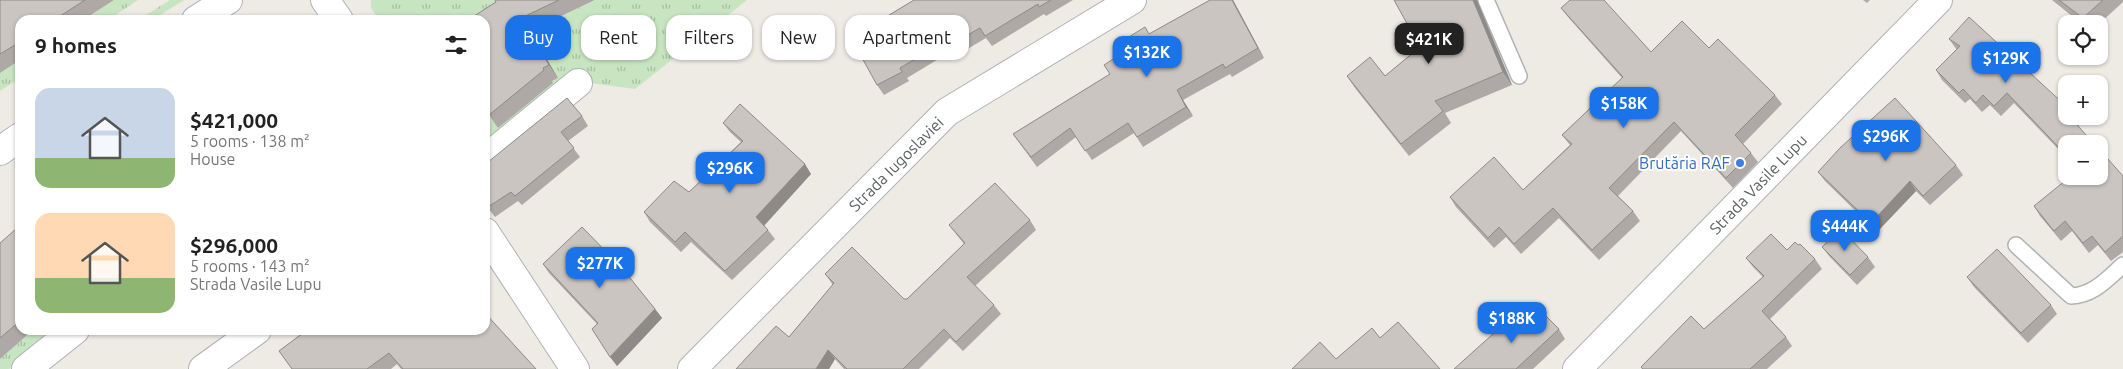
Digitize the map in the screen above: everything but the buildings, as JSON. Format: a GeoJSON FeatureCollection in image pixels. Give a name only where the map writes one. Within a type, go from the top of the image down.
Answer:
{"type":"FeatureCollection","features":[{"type":"Feature","properties":{"kind":"street"},"geometry":{"type":"LineString","coordinates":[[204,15],[228,0]]}},
{"type":"Feature","properties":{"kind":"street"},"geometry":{"type":"LineString","coordinates":[[326,0],[336,15]]}},
{"type":"Feature","properties":{"kind":"street","name":"Strada Iugoslaviei"},"geometry":{"type":"LineString","coordinates":[[692,369],[947,112],[1132,0]]}},
{"type":"Feature","properties":{"kind":"street","name":"Strada Vasile Lupu"},"geometry":{"type":"LineString","coordinates":[[1577,369],[1938,0]]}},
{"type":"Feature","properties":{"kind":"street"},"geometry":{"type":"LineString","coordinates":[[490,155],[578,84]]}},
{"type":"Feature","properties":{"kind":"street"},"geometry":{"type":"LineString","coordinates":[[0,151],[15,140]]}},
{"type":"Feature","properties":{"kind":"street"},"geometry":{"type":"LineString","coordinates":[[490,240],[575,369]]}},
{"type":"Feature","properties":{"kind":"street"},"geometry":{"type":"LineString","coordinates":[[26,369],[69,335]]}},
{"type":"Feature","properties":{"kind":"street"},"geometry":{"type":"LineString","coordinates":[[203,369],[249,335]]}},
{"type":"Feature","properties":{"kind":"lane"},"geometry":{"type":"LineString","coordinates":[[1486,0],[1519,76]]}},
{"type":"Feature","properties":{"kind":"lane"},"geometry":{"type":"LineString","coordinates":[[2016,245],[2072,296],[2093,291],[2123,265]]}},
{"type":"Feature","properties":{"kind":"green space"},"geometry":{"type":"Polygon","coordinates":[[[114,0],[138,0],[116,15],[91,15],[114,0]]]}},
{"type":"Feature","properties":{"kind":"green space"},"geometry":{"type":"Polygon","coordinates":[[[170,0],[184,0],[160,15],[146,15],[170,0]]]}},
{"type":"Feature","properties":{"kind":"green space"},"geometry":{"type":"Polygon","coordinates":[[[371,0],[500,0],[489,15],[376,15],[371,8],[371,0]]]}},
{"type":"Feature","properties":{"kind":"green space"},"geometry":{"type":"Polygon","coordinates":[[[596,0],[747,0],[728,15],[666,15],[666,60],[671,60],[635,89],[583,82],[490,157],[490,116],[491,117],[557,78],[547,60],[571,60],[571,15],[564,15],[596,0]]]}},
{"type":"Feature","properties":{"kind":"green space"},"geometry":{"type":"Polygon","coordinates":[[[15,63],[15,81],[0,91],[0,73],[15,63]]]}},
{"type":"Feature","properties":{"kind":"green space"},"geometry":{"type":"Polygon","coordinates":[[[27,335],[51,335],[9,369],[0,369],[0,359],[27,335]]]}},
{"type":"Feature","properties":{"kind":"place","name":"Brutăria RAF"},"geometry":{"type":"Point","coordinates":[1740,163]}}]}
